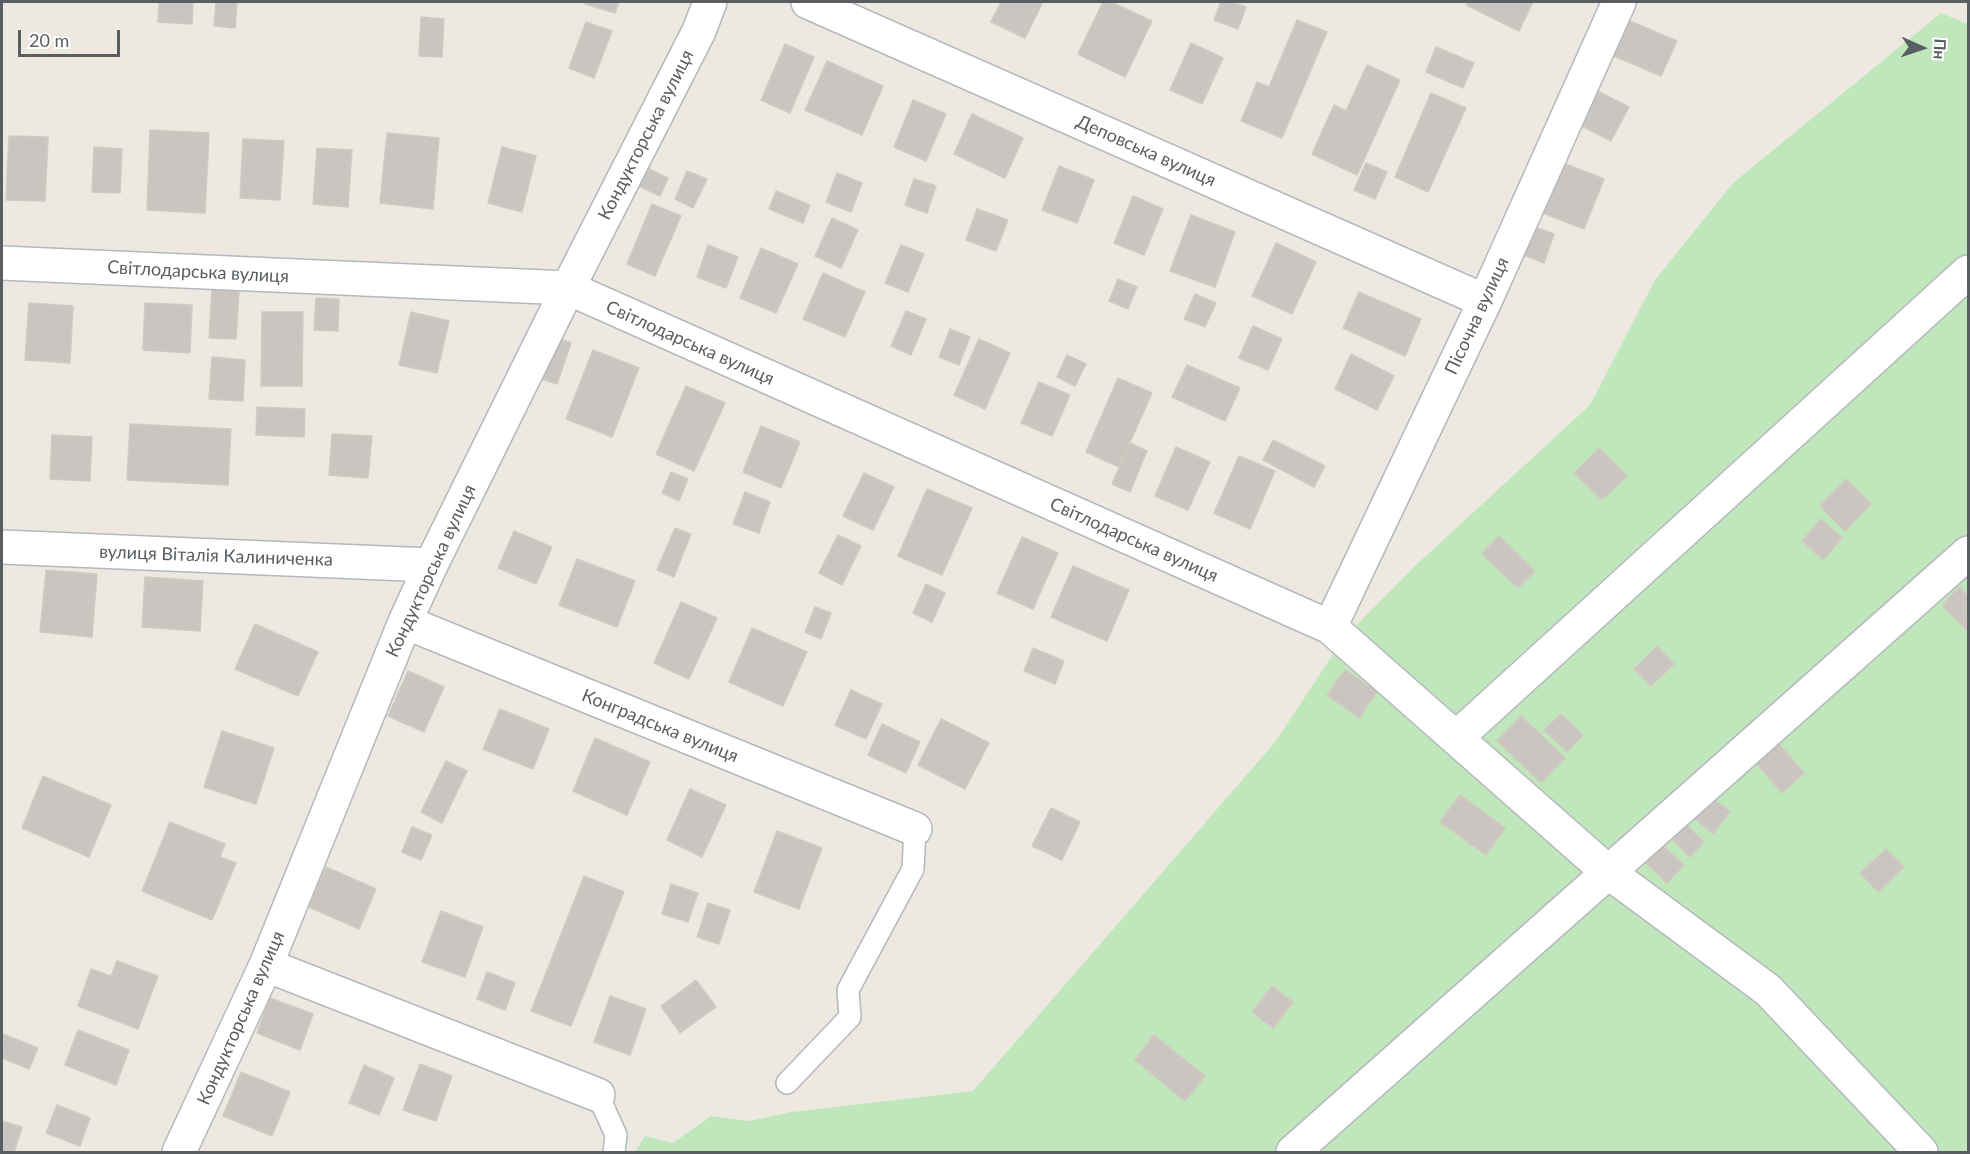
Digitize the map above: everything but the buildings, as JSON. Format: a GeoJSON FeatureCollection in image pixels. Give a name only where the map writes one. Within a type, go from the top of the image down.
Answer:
{"type":"FeatureCollection","features":[{"type":"Feature","properties":{"kind":"street","name":"Кондукторська вулиця"},"geometry":{"type":"LineString","coordinates":[[179,1152],[266,965],[405,622],[431,565],[567,288],[699,31],[710,2]]}},
{"type":"Feature","properties":{"kind":"street","name":"Деповська вулиця"},"geometry":{"type":"LineString","coordinates":[[808,2],[1485,301]]}},
{"type":"Feature","properties":{"kind":"street","name":"Пісочна вулиця"},"geometry":{"type":"LineString","coordinates":[[1330,627],[1485,301],[1619,2]]}},
{"type":"Feature","properties":{"kind":"street","name":"Світлодарська вулиця"},"geometry":{"type":"LineString","coordinates":[[2,263],[567,288],[1330,627],[1608,872],[1768,990],[1921,1152]]}},
{"type":"Feature","properties":{"kind":"street"},"geometry":{"type":"LineString","coordinates":[[1456,738],[1968,272]]}},
{"type":"Feature","properties":{"kind":"street","name":"вулиця Віталія Калиниченка"},"geometry":{"type":"LineString","coordinates":[[2,547],[431,565]]}},
{"type":"Feature","properties":{"kind":"street"},"geometry":{"type":"LineString","coordinates":[[1293,1152],[1968,554]]}},
{"type":"Feature","properties":{"kind":"street","name":"Конградська вулиця"},"geometry":{"type":"LineString","coordinates":[[405,622],[915,829]]}},
{"type":"Feature","properties":{"kind":"street"},"geometry":{"type":"LineString","coordinates":[[266,965],[598,1095]]}},
{"type":"Feature","properties":{"kind":"lane"},"geometry":{"type":"LineString","coordinates":[[787,1083],[850,1017],[848,990],[912,869],[915,829]]}},
{"type":"Feature","properties":{"kind":"lane"},"geometry":{"type":"LineString","coordinates":[[598,1095],[616,1136],[614,1152]]}},
{"type":"Feature","properties":{"kind":"green space"},"geometry":{"type":"Polygon","coordinates":[[[1941,13],[1968,24],[1968,1152],[635,1152],[645,1136],[673,1143],[711,1116],[749,1121],[792,1112],[973,1091],[1276,741],[1343,639],[1415,566],[1590,405],[1655,280],[1733,183],[1941,13]]]}}]}
